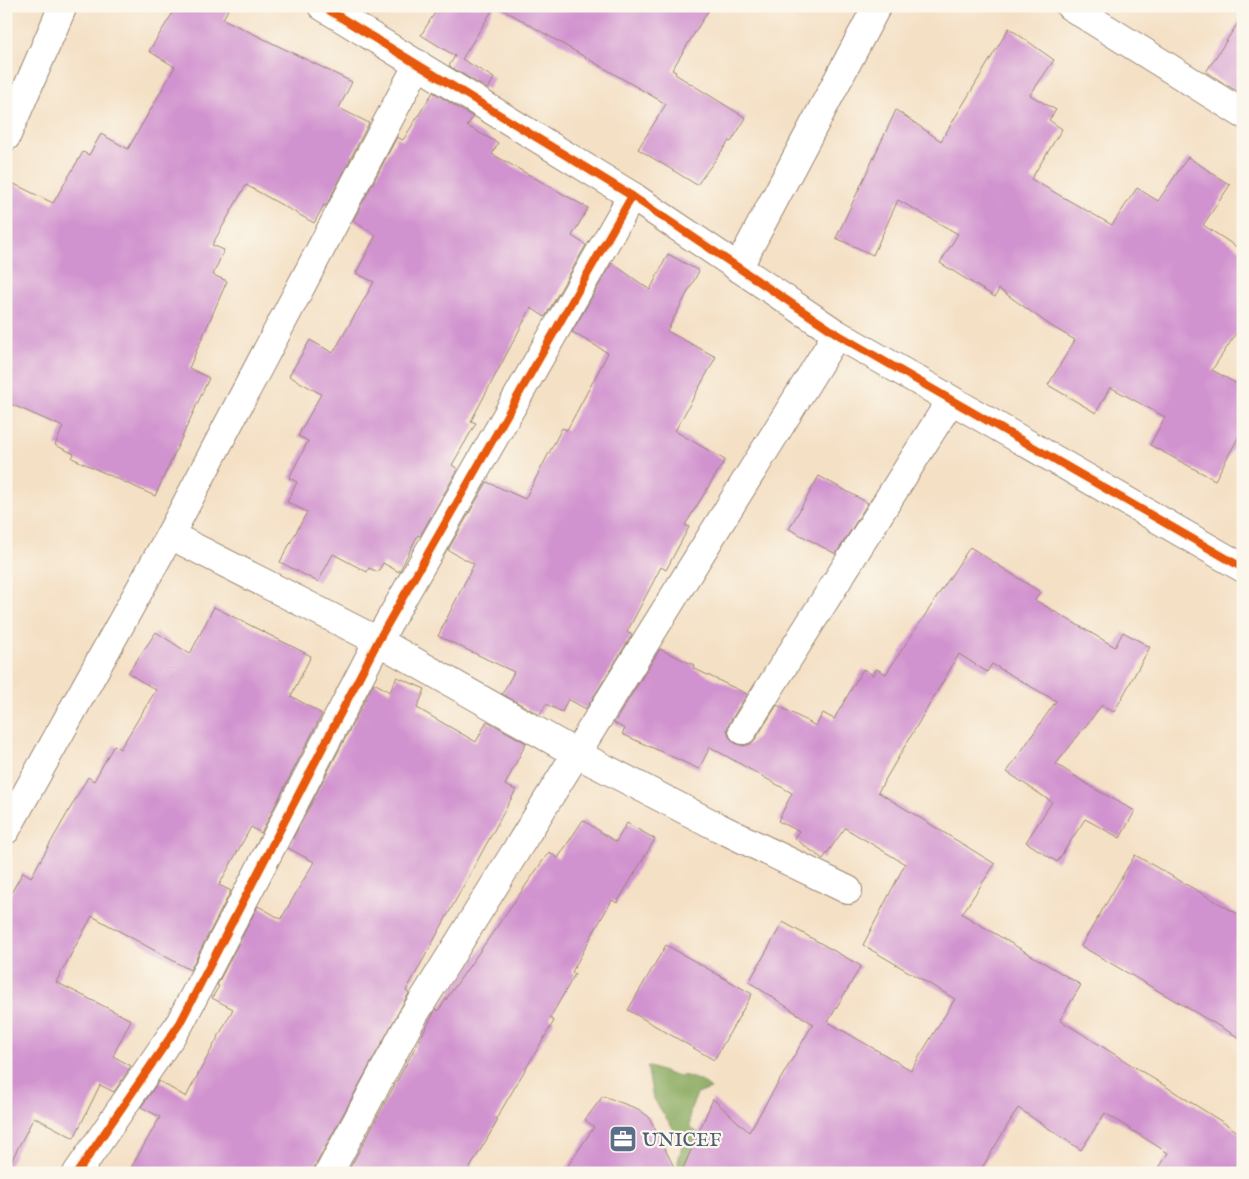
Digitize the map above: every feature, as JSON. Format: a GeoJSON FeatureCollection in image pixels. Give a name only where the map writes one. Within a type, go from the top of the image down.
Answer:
{"type":"FeatureCollection","features":[{"type":"Feature","properties":{"kind":"street"},"geometry":{"type":"LineString","coordinates":[[6,137],[63,6]]}},
{"type":"Feature","properties":{"kind":"street"},"geometry":{"type":"LineString","coordinates":[[322,6],[632,196],[837,334],[1243,568]]}},
{"type":"Feature","properties":{"kind":"street"},"geometry":{"type":"LineString","coordinates":[[738,268],[877,6]]}},
{"type":"Feature","properties":{"kind":"street"},"geometry":{"type":"LineString","coordinates":[[1070,6],[1243,114]]}},
{"type":"Feature","properties":{"kind":"street"},"geometry":{"type":"LineString","coordinates":[[6,830],[170,535],[418,64]]}},
{"type":"Feature","properties":{"kind":"street"},"geometry":{"type":"LineString","coordinates":[[77,1173],[180,1023],[378,641],[632,196]]}},
{"type":"Feature","properties":{"kind":"street"},"geometry":{"type":"LineString","coordinates":[[329,1173],[412,1018],[837,334]]}},
{"type":"Feature","properties":{"kind":"street"},"geometry":{"type":"LineString","coordinates":[[743,730],[952,400]]}},
{"type":"Feature","properties":{"kind":"street"},"geometry":{"type":"LineString","coordinates":[[170,535],[378,641],[577,754],[720,828],[848,890]]}},
{"type":"Feature","properties":{"kind":"green space"},"geometry":{"type":"Polygon","coordinates":[[[647,1066],[672,1075],[687,1076],[701,1081],[711,1089],[697,1094],[690,1111],[690,1127],[701,1135],[740,1173],[679,1173],[678,1162],[682,1146],[673,1128],[653,1098],[647,1066]]]}},
{"type":"Feature","properties":{"kind":"building"},"geometry":{"type":"Polygon","coordinates":[[[177,6],[230,6],[223,19],[352,82],[339,108],[369,123],[326,206],[324,205],[314,223],[246,185],[212,245],[224,250],[213,275],[227,281],[189,368],[209,378],[155,496],[72,458],[74,454],[55,445],[63,427],[6,402],[6,180],[53,203],[83,152],[89,155],[101,134],[128,149],[175,67],[149,51],[177,6]]]}},
{"type":"Feature","properties":{"kind":"building"},"geometry":{"type":"Polygon","coordinates":[[[439,6],[495,6],[462,59],[494,78],[488,89],[449,66],[455,56],[421,35],[439,6]]]}},
{"type":"Feature","properties":{"kind":"building"},"geometry":{"type":"Polygon","coordinates":[[[497,6],[711,6],[672,70],[676,72],[675,74],[746,118],[731,142],[729,141],[697,185],[638,149],[666,104],[497,6]]]}},
{"type":"Feature","properties":{"kind":"building"},"geometry":{"type":"Polygon","coordinates":[[[1243,15],[1243,95],[1206,72],[1243,15]]]}},
{"type":"Feature","properties":{"kind":"building"},"geometry":{"type":"Polygon","coordinates":[[[1009,28],[1054,60],[1030,95],[1056,110],[1049,120],[1062,129],[1031,179],[1112,225],[1137,188],[1158,201],[1188,157],[1230,185],[1203,225],[1243,251],[1243,323],[1212,370],[1243,387],[1243,429],[1215,480],[1150,445],[1165,417],[1110,387],[1096,413],[1048,385],[1075,340],[1051,326],[999,289],[995,297],[940,263],[958,234],[898,200],[873,255],[836,238],[896,110],[941,141],[1009,28]]]}},
{"type":"Feature","properties":{"kind":"building"},"geometry":{"type":"Polygon","coordinates":[[[433,92],[473,117],[467,126],[498,143],[492,154],[588,208],[572,236],[586,245],[545,317],[531,308],[471,421],[476,423],[452,465],[458,469],[420,536],[418,535],[399,572],[383,563],[378,572],[369,568],[367,572],[333,554],[318,582],[280,562],[307,512],[287,502],[297,482],[289,478],[308,441],[298,436],[321,394],[289,376],[310,340],[333,353],[374,282],[356,273],[376,235],[353,221],[397,137],[403,140],[433,92]]]}},
{"type":"Feature","properties":{"kind":"building"},"geometry":{"type":"Polygon","coordinates":[[[668,254],[699,271],[667,331],[716,357],[675,431],[725,460],[685,525],[689,527],[666,570],[661,567],[627,632],[632,635],[586,709],[568,699],[562,712],[546,704],[540,715],[502,694],[514,672],[438,636],[474,564],[448,550],[487,482],[525,499],[562,428],[567,430],[608,353],[572,332],[612,263],[650,290],[668,254]]]}},
{"type":"Feature","properties":{"kind":"building"},"geometry":{"type":"Polygon","coordinates":[[[819,476],[868,503],[836,554],[789,529],[819,476]]]}},
{"type":"Feature","properties":{"kind":"building"},"geometry":{"type":"Polygon","coordinates":[[[970,547],[1040,592],[1035,600],[1115,647],[1123,632],[1150,647],[1114,712],[1102,705],[1056,764],[1095,789],[1135,811],[1120,838],[1085,819],[1057,862],[1026,842],[1052,802],[1007,772],[1056,701],[992,664],[987,672],[959,654],[878,792],[995,864],[962,914],[1081,985],[1060,1020],[1243,1135],[1243,1173],[1156,1173],[1168,1153],[1105,1113],[1081,1150],[1018,1108],[979,1173],[681,1173],[713,1099],[749,1132],[813,1024],[749,982],[783,922],[861,966],[828,1022],[911,1070],[955,999],[863,945],[905,864],[845,828],[823,859],[794,838],[799,831],[778,821],[792,793],[710,747],[699,769],[622,734],[625,729],[614,723],[660,649],[694,665],[693,668],[747,694],[727,729],[729,737],[735,743],[743,746],[751,744],[777,705],[816,726],[823,713],[834,719],[863,669],[873,675],[877,669],[886,674],[970,547]]]}},
{"type":"Feature","properties":{"kind":"building"},"geometry":{"type":"Polygon","coordinates":[[[214,607],[311,656],[291,696],[322,714],[261,833],[251,827],[219,885],[231,891],[190,970],[92,916],[56,982],[131,1020],[113,1056],[131,1066],[114,1092],[100,1085],[74,1138],[34,1117],[6,1171],[6,902],[23,872],[31,877],[88,777],[94,781],[114,745],[120,749],[156,690],[128,673],[156,632],[190,654],[214,607]]]}},
{"type":"Feature","properties":{"kind":"building"},"geometry":{"type":"Polygon","coordinates":[[[397,677],[425,689],[417,708],[476,742],[487,721],[526,743],[505,785],[516,790],[406,991],[409,993],[315,1166],[313,1173],[128,1173],[160,1117],[141,1107],[159,1081],[186,1097],[233,1009],[212,998],[219,986],[217,985],[258,906],[281,919],[314,862],[288,848],[374,683],[390,692],[397,677]]]}},
{"type":"Feature","properties":{"kind":"building"},"geometry":{"type":"Polygon","coordinates":[[[583,820],[616,842],[627,823],[655,839],[617,903],[612,900],[592,935],[572,972],[575,974],[550,1018],[554,1021],[496,1119],[498,1120],[467,1173],[347,1173],[436,1009],[438,1011],[549,852],[558,858],[583,820]]]}},
{"type":"Feature","properties":{"kind":"building"},"geometry":{"type":"Polygon","coordinates":[[[1135,855],[1243,917],[1243,1040],[1081,946],[1135,855]]]}},
{"type":"Feature","properties":{"kind":"building"},"geometry":{"type":"Polygon","coordinates":[[[666,945],[752,994],[714,1060],[628,1010],[666,945]]]}},
{"type":"Feature","properties":{"kind":"building","name":"UNICEF"},"geometry":{"type":"Polygon","coordinates":[[[603,1096],[638,1109],[649,1117],[677,1173],[563,1173],[594,1127],[585,1120],[603,1096]]]}},
{"type":"Feature","properties":{"kind":"cycle path"},"geometry":{"type":"LineString","coordinates":[[322,6],[632,196],[837,334],[1243,568]]}},
{"type":"Feature","properties":{"kind":"cycle path"},"geometry":{"type":"LineString","coordinates":[[77,1173],[180,1023],[378,641],[632,196]]}},
{"type":"Feature","properties":{"kind":"place","name":"UNICEF"},"geometry":{"type":"Point","coordinates":[623,1139]}}]}
